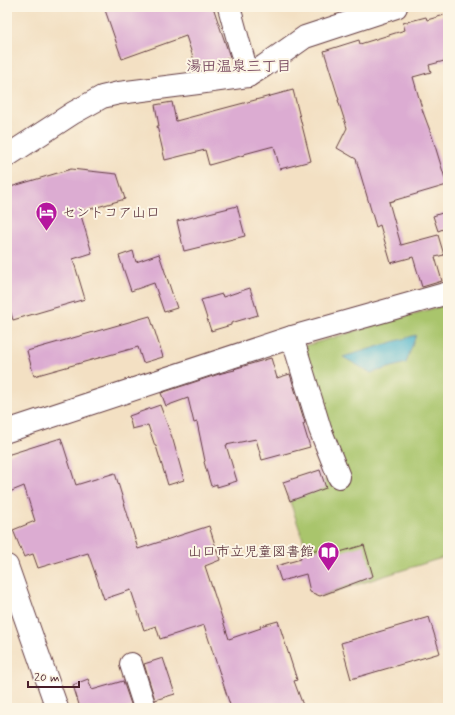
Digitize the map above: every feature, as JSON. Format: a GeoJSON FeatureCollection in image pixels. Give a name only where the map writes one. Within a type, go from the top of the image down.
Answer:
{"type":"FeatureCollection","features":[{"type":"Feature","properties":{"kind":"street"},"geometry":{"type":"LineString","coordinates":[[229,7],[248,76]]}},
{"type":"Feature","properties":{"kind":"street"},"geometry":{"type":"LineString","coordinates":[[7,156],[72,113],[102,97],[119,93],[198,84],[248,76],[305,37],[396,7]]}},
{"type":"Feature","properties":{"kind":"street"},"geometry":{"type":"LineString","coordinates":[[7,431],[292,337],[448,293]]}},
{"type":"Feature","properties":{"kind":"street"},"geometry":{"type":"LineString","coordinates":[[292,337],[320,429],[339,477]]}},
{"type":"Feature","properties":{"kind":"street"},"geometry":{"type":"LineString","coordinates":[[7,566],[57,708]]}},
{"type":"Feature","properties":{"kind":"street"},"geometry":{"type":"LineString","coordinates":[[131,664],[145,708]]}},
{"type":"Feature","properties":{"kind":"green space"},"geometry":{"type":"Polygon","coordinates":[[[448,304],[448,556],[320,596],[305,545],[287,493],[339,476],[301,347],[448,304]]]}},
{"type":"Feature","properties":{"kind":"water"},"geometry":{"type":"Polygon","coordinates":[[[416,335],[406,363],[371,373],[343,357],[416,335]]]}},
{"type":"Feature","properties":{"kind":"building"},"geometry":{"type":"Polygon","coordinates":[[[104,7],[213,7],[230,57],[197,69],[186,36],[122,59],[104,7]]]}},
{"type":"Feature","properties":{"kind":"building"},"geometry":{"type":"Polygon","coordinates":[[[448,14],[448,60],[429,65],[431,72],[413,77],[447,185],[389,202],[401,245],[438,235],[444,255],[435,257],[442,281],[422,287],[413,257],[391,263],[380,225],[376,227],[356,159],[337,148],[347,128],[324,51],[359,40],[360,44],[405,30],[403,23],[426,17],[427,20],[448,14]]]}},
{"type":"Feature","properties":{"kind":"building"},"geometry":{"type":"Polygon","coordinates":[[[293,90],[311,161],[280,169],[274,146],[209,165],[205,150],[165,160],[157,126],[159,126],[155,105],[172,102],[176,121],[293,90]]]}},
{"type":"Feature","properties":{"kind":"building","name":"セントコア山口"},"geometry":{"type":"Polygon","coordinates":[[[71,169],[117,174],[125,199],[80,212],[92,253],[73,259],[85,299],[13,320],[7,300],[7,188],[71,169]]]}},
{"type":"Feature","properties":{"kind":"building"},"geometry":{"type":"Polygon","coordinates":[[[237,206],[245,236],[184,251],[177,221],[237,206]]]}},
{"type":"Feature","properties":{"kind":"building"},"geometry":{"type":"Polygon","coordinates":[[[448,211],[448,227],[438,231],[433,216],[448,211]]]}},
{"type":"Feature","properties":{"kind":"building"},"geometry":{"type":"Polygon","coordinates":[[[133,251],[136,262],[159,254],[177,308],[164,312],[154,283],[131,291],[119,256],[133,251]]]}},
{"type":"Feature","properties":{"kind":"building"},"geometry":{"type":"Polygon","coordinates":[[[250,288],[258,315],[211,331],[201,300],[222,294],[223,297],[250,288]]]}},
{"type":"Feature","properties":{"kind":"building"},"geometry":{"type":"Polygon","coordinates":[[[150,316],[163,357],[143,363],[138,347],[34,376],[27,351],[150,316]]]}},
{"type":"Feature","properties":{"kind":"building"},"geometry":{"type":"Polygon","coordinates":[[[271,358],[277,378],[290,374],[305,423],[303,424],[310,447],[262,460],[256,439],[226,445],[237,481],[217,487],[217,484],[211,486],[204,462],[197,422],[194,423],[188,398],[166,406],[161,393],[271,358]]]}},
{"type":"Feature","properties":{"kind":"building"},"geometry":{"type":"Polygon","coordinates":[[[160,405],[173,440],[184,480],[168,485],[148,425],[132,429],[129,416],[160,405]]]}},
{"type":"Feature","properties":{"kind":"building"},"geometry":{"type":"Polygon","coordinates":[[[61,438],[76,485],[115,473],[138,549],[209,526],[220,560],[205,566],[229,639],[261,628],[260,626],[278,621],[297,680],[294,681],[304,708],[231,708],[204,625],[160,639],[156,626],[144,630],[131,590],[104,599],[88,553],[38,568],[33,554],[24,557],[13,530],[35,521],[24,486],[7,493],[7,455],[61,438]]]}},
{"type":"Feature","properties":{"kind":"building"},"geometry":{"type":"Polygon","coordinates":[[[320,470],[326,488],[290,501],[283,482],[320,470]]]}},
{"type":"Feature","properties":{"kind":"building"},"geometry":{"type":"Polygon","coordinates":[[[364,545],[373,576],[320,596],[310,592],[306,574],[281,581],[276,566],[301,559],[300,554],[323,548],[326,556],[364,545]]]}},
{"type":"Feature","properties":{"kind":"building"},"geometry":{"type":"Polygon","coordinates":[[[429,617],[440,653],[351,679],[341,643],[429,617]]]}},
{"type":"Feature","properties":{"kind":"building"},"geometry":{"type":"Polygon","coordinates":[[[163,658],[175,694],[155,700],[144,664],[163,658]]]}},
{"type":"Feature","properties":{"kind":"building"},"geometry":{"type":"Polygon","coordinates":[[[88,679],[92,690],[123,681],[132,707],[80,708],[73,685],[88,679]]]}},
{"type":"Feature","properties":{"kind":"place","name":"セントコア山口"},"geometry":{"type":"Point","coordinates":[46,232]}},
{"type":"Feature","properties":{"kind":"place","name":"山口市立児童図書館"},"geometry":{"type":"Point","coordinates":[329,572]}},
{"type":"Feature","properties":{"kind":"district","name":"湯田温泉三丁目"},"geometry":{"type":"Point","coordinates":[239,67]}}]}
